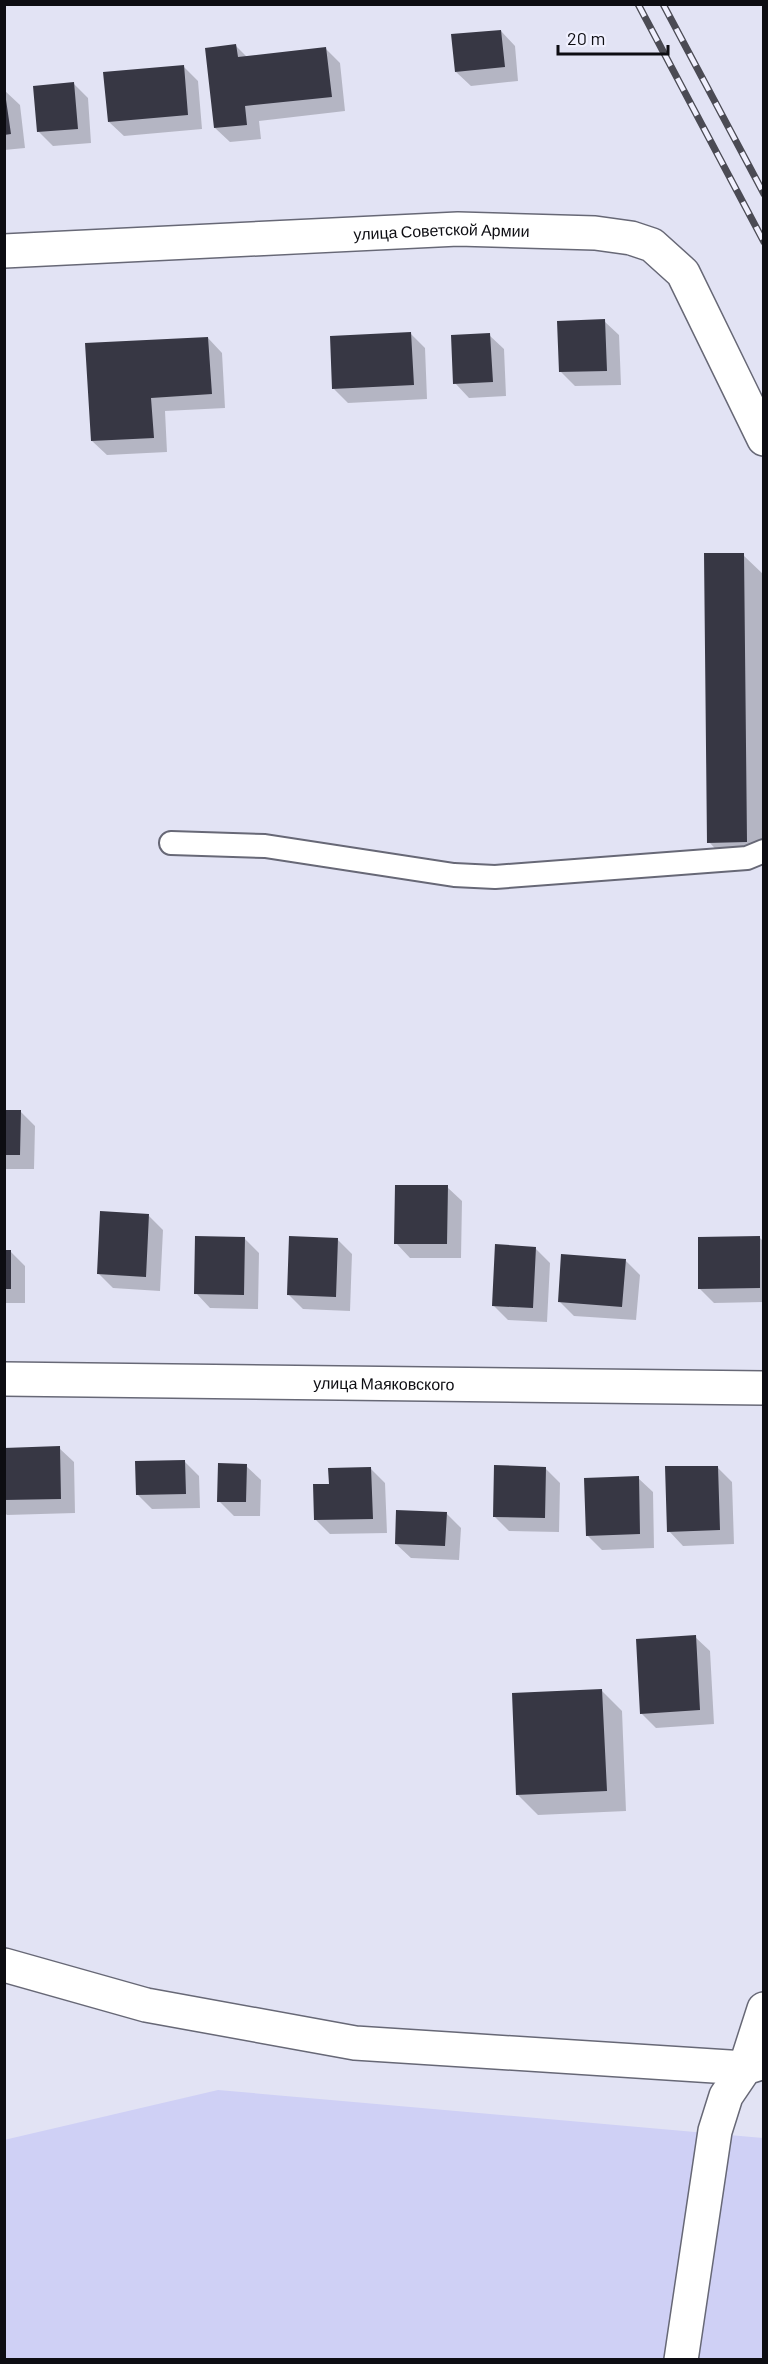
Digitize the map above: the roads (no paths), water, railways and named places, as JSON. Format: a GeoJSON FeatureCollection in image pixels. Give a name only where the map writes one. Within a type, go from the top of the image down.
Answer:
{"type":"FeatureCollection","features":[{"type":"Feature","properties":{"kind":"street","name":"улица Советской Армии"},"geometry":{"type":"LineString","coordinates":[[4,251],[459,230],[595,233],[631,238],[652,245],[683,273],[764,439]]}},
{"type":"Feature","properties":{"kind":"street","name":"улица Маяковского"},"geometry":{"type":"LineString","coordinates":[[4,1379],[764,1388]]}},
{"type":"Feature","properties":{"kind":"street"},"geometry":{"type":"LineString","coordinates":[[4,1965],[146,2005],[355,2043],[754,2065]]}},
{"type":"Feature","properties":{"kind":"street"},"geometry":{"type":"LineString","coordinates":[[681,2360],[715,2131],[726,2096],[754,2065],[764,2009]]}},
{"type":"Feature","properties":{"kind":"lane"},"geometry":{"type":"LineString","coordinates":[[171,843],[265,846],[454,875],[495,877],[747,858],[764,851]]}},
{"type":"Feature","properties":{"kind":"railway"},"geometry":{"type":"LineString","coordinates":[[638,4],[764,242]]}},
{"type":"Feature","properties":{"kind":"railway"},"geometry":{"type":"LineString","coordinates":[[663,4],[764,194]]}}]}
